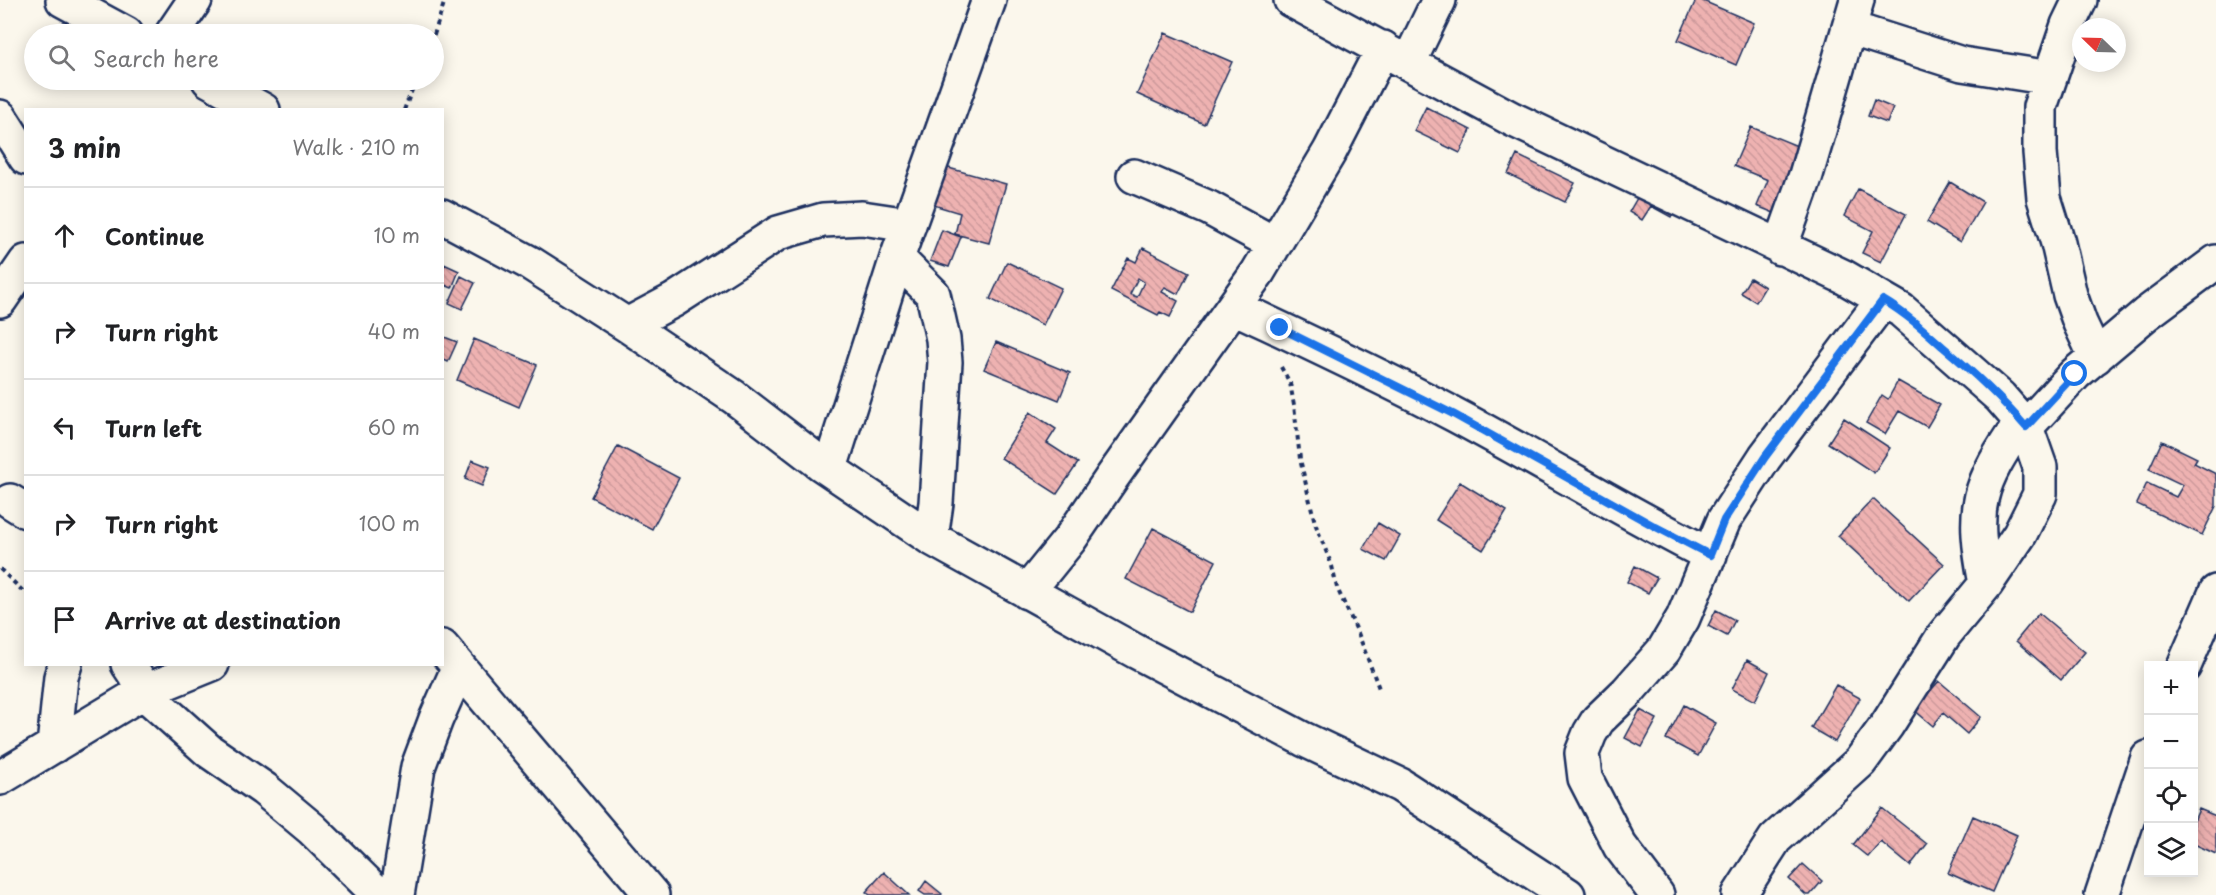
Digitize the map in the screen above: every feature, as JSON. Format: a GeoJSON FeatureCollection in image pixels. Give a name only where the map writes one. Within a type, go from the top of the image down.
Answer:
{"type":"FeatureCollection","features":[{"type":"Feature","properties":{"kind":"street"},"geometry":{"type":"LineString","coordinates":[[63,0],[107,24]]}},
{"type":"Feature","properties":{"kind":"street"},"geometry":{"type":"LineString","coordinates":[[179,24],[195,0]]}},
{"type":"Feature","properties":{"kind":"street"},"geometry":{"type":"LineString","coordinates":[[830,468],[897,258],[989,0]]}},
{"type":"Feature","properties":{"kind":"street"},"geometry":{"type":"LineString","coordinates":[[1293,0],[1512,119],[1844,278],[1901,310],[2000,397],[2024,424],[2040,467],[2040,494],[2020,534],[1986,584],[1944,635],[1887,725],[1860,762],[1775,839],[1739,895]]}},
{"type":"Feature","properties":{"kind":"street"},"geometry":{"type":"LineString","coordinates":[[1027,592],[1070,539],[1234,307],[1275,244],[1330,151],[1396,55],[1439,0]]}},
{"type":"Feature","properties":{"kind":"street"},"geometry":{"type":"LineString","coordinates":[[2080,0],[2068,25],[2040,107],[2040,152],[2044,198],[2058,243],[2070,296],[2096,357]]}},
{"type":"Feature","properties":{"kind":"street"},"geometry":{"type":"LineString","coordinates":[[1780,248],[1806,175],[1853,14],[1962,64],[2050,78]]}},
{"type":"Feature","properties":{"kind":"street"},"geometry":{"type":"LineString","coordinates":[[226,90],[259,108]]}},
{"type":"Feature","properties":{"kind":"street"},"geometry":{"type":"LineString","coordinates":[[0,117],[24,155]]}},
{"type":"Feature","properties":{"kind":"street"},"geometry":{"type":"LineString","coordinates":[[1134,176],[1209,208],[1275,244]]}},
{"type":"Feature","properties":{"kind":"street"},"geometry":{"type":"LineString","coordinates":[[444,217],[530,263],[627,325],[734,397],[820,463],[931,538],[1303,740],[1400,785],[1568,895]]}},
{"type":"Feature","properties":{"kind":"street"},"geometry":{"type":"LineString","coordinates":[[627,325],[674,300],[778,233],[823,220],[862,218],[909,225]]}},
{"type":"Feature","properties":{"kind":"street"},"geometry":{"type":"LineString","coordinates":[[897,258],[933,294],[943,339],[945,362],[936,503],[931,538]]}},
{"type":"Feature","properties":{"kind":"street"},"geometry":{"type":"LineString","coordinates":[[1986,584],[1979,549],[1977,519],[1980,496],[1990,471],[2024,424],[2075,374],[2146,314],[2216,262]]}},
{"type":"Feature","properties":{"kind":"street"},"geometry":{"type":"LineString","coordinates":[[0,300],[24,265]]}},
{"type":"Feature","properties":{"kind":"street"},"geometry":{"type":"LineString","coordinates":[[1657,895],[1620,846],[1585,778],[1582,753],[1598,720],[1627,692],[1664,650],[1683,618],[1724,520],[1765,457],[1883,300]]}},
{"type":"Feature","properties":{"kind":"street"},"geometry":{"type":"LineString","coordinates":[[1234,307],[1453,414],[1710,555]]}},
{"type":"Feature","properties":{"kind":"street"},"geometry":{"type":"LineString","coordinates":[[2186,661],[2216,592]]}},
{"type":"Feature","properties":{"kind":"street"},"geometry":{"type":"LineString","coordinates":[[397,895],[418,767],[436,719],[451,657]]}},
{"type":"Feature","properties":{"kind":"street"},"geometry":{"type":"LineString","coordinates":[[451,657],[652,895]]}},
{"type":"Feature","properties":{"kind":"street"},"geometry":{"type":"LineString","coordinates":[[54,746],[64,666]]}},
{"type":"Feature","properties":{"kind":"street"},"geometry":{"type":"LineString","coordinates":[[0,778],[54,746],[139,682],[204,666]]}},
{"type":"Feature","properties":{"kind":"street"},"geometry":{"type":"LineString","coordinates":[[139,682],[209,751],[264,789],[312,830],[379,895]]}},
{"type":"Feature","properties":{"kind":"street"},"geometry":{"type":"LineString","coordinates":[[2102,895],[2144,769]]}},
{"type":"Feature","properties":{"kind":"path"},"geometry":{"type":"LineString","coordinates":[[437,24],[445,0]]}},
{"type":"Feature","properties":{"kind":"path"},"geometry":{"type":"LineString","coordinates":[[405,108],[412,90]]}},
{"type":"Feature","properties":{"kind":"path"},"geometry":{"type":"LineString","coordinates":[[1276,361],[1290,383],[1300,459],[1315,523],[1332,566],[1337,588],[1358,633],[1380,691]]}},
{"type":"Feature","properties":{"kind":"path"},"geometry":{"type":"LineString","coordinates":[[0,570],[24,592]]}},
{"type":"Feature","properties":{"kind":"building"},"geometry":{"type":"Polygon","coordinates":[[[1696,0],[1701,0],[1754,23],[1736,65],[1678,40],[1696,0]]]}},
{"type":"Feature","properties":{"kind":"building"},"geometry":{"type":"Polygon","coordinates":[[[1165,33],[1232,62],[1204,124],[1137,94],[1165,33]]]}},
{"type":"Feature","properties":{"kind":"building"},"geometry":{"type":"Polygon","coordinates":[[[1874,100],[1893,108],[1887,123],[1868,116],[1874,100]]]}},
{"type":"Feature","properties":{"kind":"building"},"geometry":{"type":"Polygon","coordinates":[[[1426,107],[1471,130],[1460,153],[1414,131],[1426,107]]]}},
{"type":"Feature","properties":{"kind":"building"},"geometry":{"type":"Polygon","coordinates":[[[1751,127],[1802,148],[1774,213],[1757,206],[1768,180],[1734,166],[1751,127]]]}},
{"type":"Feature","properties":{"kind":"building"},"geometry":{"type":"Polygon","coordinates":[[[1517,155],[1575,183],[1565,202],[1508,174],[1517,155]]]}},
{"type":"Feature","properties":{"kind":"building"},"geometry":{"type":"Polygon","coordinates":[[[938,165],[1006,184],[989,243],[955,234],[960,213],[927,203],[938,165]]]}},
{"type":"Feature","properties":{"kind":"building"},"geometry":{"type":"Polygon","coordinates":[[[1950,182],[1983,202],[1960,242],[1927,222],[1950,182]]]}},
{"type":"Feature","properties":{"kind":"building"},"geometry":{"type":"Polygon","coordinates":[[[1644,186],[1678,204],[1671,217],[1651,206],[1642,220],[1629,212],[1644,186]]]}},
{"type":"Feature","properties":{"kind":"building"},"geometry":{"type":"Polygon","coordinates":[[[1858,189],[1906,214],[1881,262],[1862,253],[1873,231],[1844,216],[1858,189]]]}},
{"type":"Feature","properties":{"kind":"building"},"geometry":{"type":"Polygon","coordinates":[[[942,230],[961,237],[949,267],[930,261],[942,230]]]}},
{"type":"Feature","properties":{"kind":"building"},"geometry":{"type":"Polygon","coordinates":[[[1143,248],[1189,272],[1178,294],[1165,287],[1162,292],[1178,301],[1170,317],[1160,312],[1158,315],[1111,291],[1128,258],[1136,262],[1143,248]],[[1138,278],[1130,294],[1137,297],[1144,282],[1138,278]]]}},
{"type":"Feature","properties":{"kind":"building"},"geometry":{"type":"Polygon","coordinates":[[[1007,262],[1061,288],[1043,325],[990,299],[1007,262]]]}},
{"type":"Feature","properties":{"kind":"building"},"geometry":{"type":"Polygon","coordinates":[[[444,264],[459,271],[452,288],[444,285],[444,264]]]}},
{"type":"Feature","properties":{"kind":"building"},"geometry":{"type":"Polygon","coordinates":[[[461,276],[475,283],[462,309],[449,303],[461,276]]]}},
{"type":"Feature","properties":{"kind":"building"},"geometry":{"type":"Polygon","coordinates":[[[1750,278],[1765,287],[1756,302],[1741,293],[1750,278]]]}},
{"type":"Feature","properties":{"kind":"building"},"geometry":{"type":"Polygon","coordinates":[[[444,337],[457,342],[448,362],[444,360],[444,337]]]}},
{"type":"Feature","properties":{"kind":"building"},"geometry":{"type":"Polygon","coordinates":[[[474,339],[537,365],[519,407],[457,380],[474,339]]]}},
{"type":"Feature","properties":{"kind":"building"},"geometry":{"type":"Polygon","coordinates":[[[996,342],[1070,373],[1059,400],[984,369],[996,342]]]}},
{"type":"Feature","properties":{"kind":"building"},"geometry":{"type":"Polygon","coordinates":[[[1898,381],[1940,405],[1927,427],[1899,411],[1885,434],[1866,423],[1882,395],[1888,399],[1898,381]]]}},
{"type":"Feature","properties":{"kind":"building"},"geometry":{"type":"Polygon","coordinates":[[[1030,412],[1056,429],[1047,443],[1078,463],[1057,494],[1001,458],[1030,412]]]}},
{"type":"Feature","properties":{"kind":"building"},"geometry":{"type":"Polygon","coordinates":[[[1844,418],[1890,448],[1874,473],[1828,443],[1844,418]]]}},
{"type":"Feature","properties":{"kind":"building"},"geometry":{"type":"Polygon","coordinates":[[[2162,441],[2197,458],[2194,463],[2216,474],[2216,506],[2202,535],[2137,504],[2147,483],[2176,497],[2183,485],[2149,469],[2162,441]]]}},
{"type":"Feature","properties":{"kind":"building"},"geometry":{"type":"Polygon","coordinates":[[[618,446],[679,478],[652,529],[591,497],[618,446]]]}},
{"type":"Feature","properties":{"kind":"building"},"geometry":{"type":"Polygon","coordinates":[[[472,460],[490,467],[482,486],[465,479],[472,460]]]}},
{"type":"Feature","properties":{"kind":"building"},"geometry":{"type":"Polygon","coordinates":[[[1460,482],[1507,511],[1483,550],[1436,520],[1460,482]]]}},
{"type":"Feature","properties":{"kind":"building"},"geometry":{"type":"Polygon","coordinates":[[[1873,499],[1944,564],[1909,601],[1838,536],[1873,499]]]}},
{"type":"Feature","properties":{"kind":"building"},"geometry":{"type":"Polygon","coordinates":[[[1378,523],[1400,536],[1386,561],[1363,549],[1378,523]]]}},
{"type":"Feature","properties":{"kind":"building"},"geometry":{"type":"Polygon","coordinates":[[[1153,528],[1216,561],[1190,612],[1126,579],[1153,528]]]}},
{"type":"Feature","properties":{"kind":"building"},"geometry":{"type":"Polygon","coordinates":[[[1635,566],[1657,578],[1648,593],[1627,582],[1635,566]]]}},
{"type":"Feature","properties":{"kind":"building"},"geometry":{"type":"Polygon","coordinates":[[[1716,610],[1735,620],[1727,636],[1708,626],[1716,610]]]}},
{"type":"Feature","properties":{"kind":"building"},"geometry":{"type":"Polygon","coordinates":[[[2039,613],[2085,652],[2061,680],[2016,641],[2039,613]]]}},
{"type":"Feature","properties":{"kind":"building"},"geometry":{"type":"Polygon","coordinates":[[[1747,660],[1769,672],[1755,701],[1732,689],[1747,660]]]}},
{"type":"Feature","properties":{"kind":"building"},"geometry":{"type":"Polygon","coordinates":[[[1939,681],[1981,717],[1967,734],[1943,713],[1933,726],[1914,710],[1939,681]]]}},
{"type":"Feature","properties":{"kind":"building"},"geometry":{"type":"Polygon","coordinates":[[[1836,685],[1860,698],[1835,742],[1811,728],[1836,685]]]}},
{"type":"Feature","properties":{"kind":"building"},"geometry":{"type":"Polygon","coordinates":[[[1684,705],[1716,723],[1698,756],[1666,739],[1684,705]]]}},
{"type":"Feature","properties":{"kind":"building"},"geometry":{"type":"Polygon","coordinates":[[[1640,710],[1657,719],[1642,747],[1625,738],[1640,710]]]}},
{"type":"Feature","properties":{"kind":"building"},"geometry":{"type":"Polygon","coordinates":[[[1882,808],[1927,844],[1910,866],[1881,842],[1868,857],[1853,845],[1882,808]]]}},
{"type":"Feature","properties":{"kind":"building"},"geometry":{"type":"Polygon","coordinates":[[[2199,809],[2216,816],[2216,854],[2198,846],[2199,809]]]}},
{"type":"Feature","properties":{"kind":"building"},"geometry":{"type":"Polygon","coordinates":[[[1973,816],[2017,835],[1992,892],[1948,873],[1973,816]]]}},
{"type":"Feature","properties":{"kind":"building"},"geometry":{"type":"Polygon","coordinates":[[[1803,864],[1822,881],[1810,895],[1806,895],[1789,879],[1803,864]]]}},
{"type":"Feature","properties":{"kind":"building"},"geometry":{"type":"Polygon","coordinates":[[[884,872],[909,895],[870,895],[866,892],[884,872]]]}},
{"type":"Feature","properties":{"kind":"building"},"geometry":{"type":"Polygon","coordinates":[[[926,881],[942,894],[925,895],[919,891],[926,881]]]}},
{"type":"Feature","properties":{"kind":"route"},"geometry":{"type":"LineString","coordinates":[[1280,328],[1453,414],[1710,555],[1724,520],[1765,457],[1883,300],[1901,310],[1960,361],[2000,397],[2026,427],[2075,374]]}}]}
